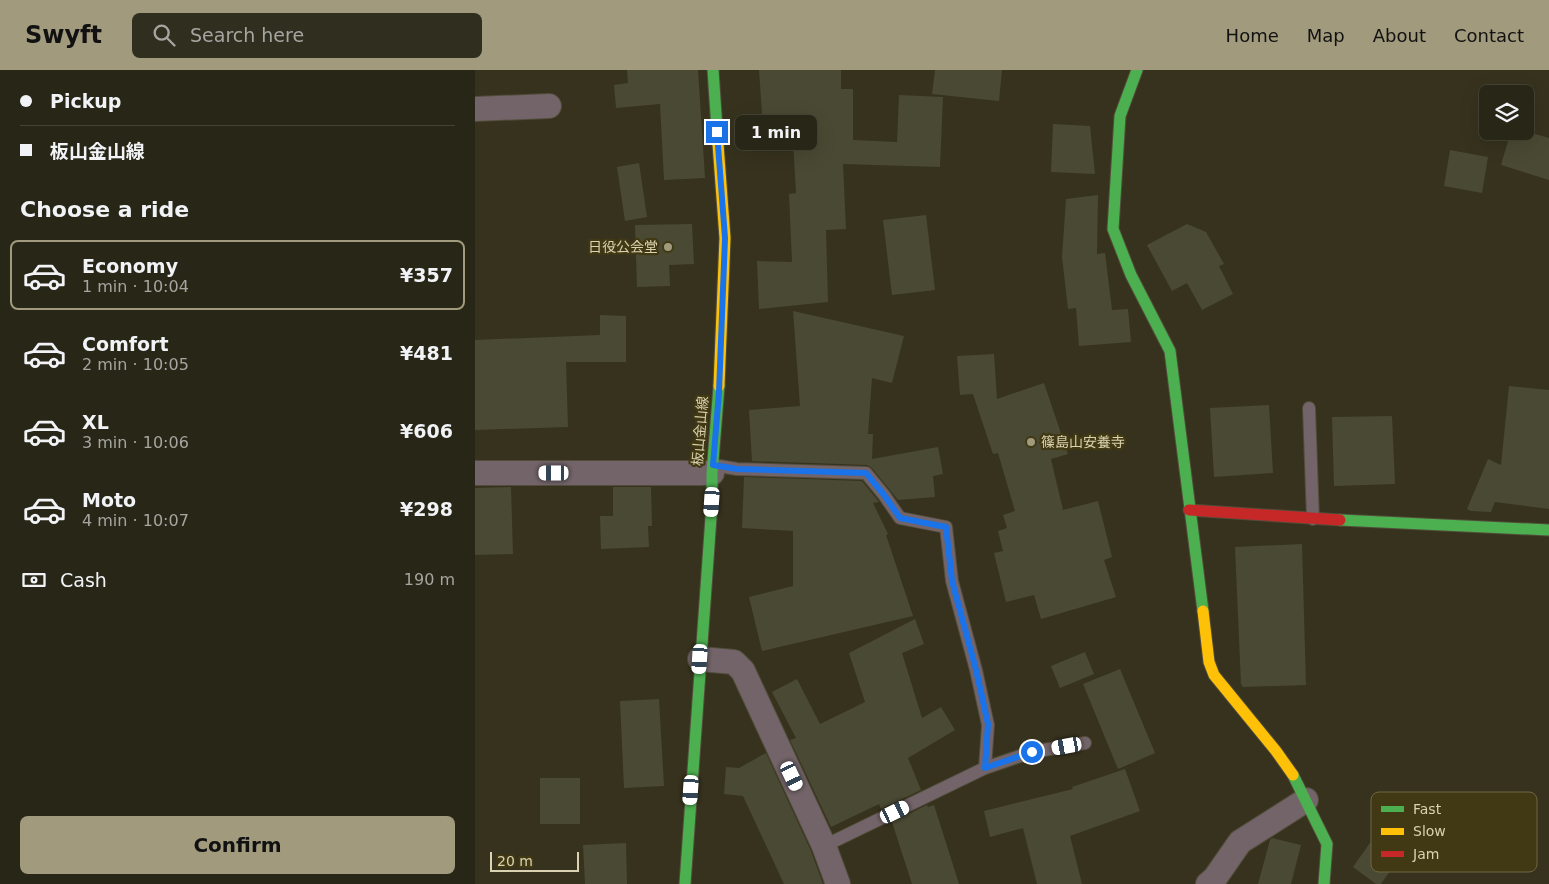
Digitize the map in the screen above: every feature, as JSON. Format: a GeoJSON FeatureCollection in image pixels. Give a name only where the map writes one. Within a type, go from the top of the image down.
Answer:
{"type":"FeatureCollection","features":[{"type":"Feature","properties":{"kind":"street","name":"板山金山線"},"geometry":{"type":"LineString","coordinates":[[685,884],[712,502],[712,469],[719,392],[725,238],[713,70]]}},
{"type":"Feature","properties":{"kind":"street"},"geometry":{"type":"LineString","coordinates":[[1137,70],[1120,116],[1113,229],[1131,275],[1169,351],[1209,662],[1214,675],[1276,751],[1293,775],[1306,800],[1327,844],[1324,884]]}},
{"type":"Feature","properties":{"kind":"street"},"geometry":{"type":"LineString","coordinates":[[475,109],[549,106]]}},
{"type":"Feature","properties":{"kind":"street"},"geometry":{"type":"LineString","coordinates":[[475,473],[712,469]]}},
{"type":"Feature","properties":{"kind":"street"},"geometry":{"type":"LineString","coordinates":[[1189,510],[1313,519],[1549,530]]}},
{"type":"Feature","properties":{"kind":"street"},"geometry":{"type":"LineString","coordinates":[[700,659],[734,662],[743,671],[824,846],[838,884]]}},
{"type":"Feature","properties":{"kind":"street"},"geometry":{"type":"LineString","coordinates":[[1208,884],[1215,878],[1240,842],[1306,800]]}},
{"type":"Feature","properties":{"kind":"lane"},"geometry":{"type":"LineString","coordinates":[[1309,408],[1313,519]]}},
{"type":"Feature","properties":{"kind":"lane"},"geometry":{"type":"LineString","coordinates":[[712,469],[866,473],[900,518],[946,527],[952,581],[976,670],[988,724],[985,768]]}},
{"type":"Feature","properties":{"kind":"lane"},"geometry":{"type":"LineString","coordinates":[[824,846],[985,768],[1032,752],[1085,743]]}},
{"type":"Feature","properties":{"kind":"building"},"geometry":{"type":"Polygon","coordinates":[[[627,70],[698,70],[705,178],[664,180],[660,104],[616,108],[614,85],[628,83],[627,70]]]}},
{"type":"Feature","properties":{"kind":"building"},"geometry":{"type":"Polygon","coordinates":[[[759,70],[841,70],[841,89],[853,89],[853,140],[897,142],[899,95],[943,97],[940,167],[843,164],[846,229],[826,230],[828,302],[759,309],[757,261],[792,262],[789,194],[796,193],[793,140],[764,142],[759,70]]]}},
{"type":"Feature","properties":{"kind":"building"},"geometry":{"type":"Polygon","coordinates":[[[935,70],[1002,70],[999,101],[932,94],[935,70]]]}},
{"type":"Feature","properties":{"kind":"building"},"geometry":{"type":"Polygon","coordinates":[[[1053,124],[1090,126],[1095,174],[1051,172],[1053,124]]]}},
{"type":"Feature","properties":{"kind":"building"},"geometry":{"type":"Polygon","coordinates":[[[1534,134],[1549,138],[1549,180],[1501,165],[1508,140],[1534,140],[1534,134]]]}},
{"type":"Feature","properties":{"kind":"building"},"geometry":{"type":"Polygon","coordinates":[[[1450,150],[1488,157],[1482,193],[1444,186],[1450,150]]]}},
{"type":"Feature","properties":{"kind":"building"},"geometry":{"type":"Polygon","coordinates":[[[639,163],[647,217],[625,221],[617,167],[639,163]]]}},
{"type":"Feature","properties":{"kind":"building"},"geometry":{"type":"Polygon","coordinates":[[[1098,195],[1097,254],[1105,253],[1112,310],[1128,309],[1131,342],[1079,346],[1076,308],[1068,309],[1062,257],[1066,199],[1098,195]]]}},
{"type":"Feature","properties":{"kind":"building"},"geometry":{"type":"Polygon","coordinates":[[[926,215],[935,290],[892,295],[883,220],[926,215]]]}},
{"type":"Feature","properties":{"kind":"building"},"geometry":{"type":"Polygon","coordinates":[[[692,224],[694,264],[669,265],[670,286],[637,287],[635,225],[692,224]]]}},
{"type":"Feature","properties":{"kind":"building"},"geometry":{"type":"Polygon","coordinates":[[[1187,224],[1206,232],[1224,264],[1219,266],[1233,294],[1202,310],[1187,283],[1172,291],[1147,245],[1187,224]]]}},
{"type":"Feature","properties":{"kind":"building"},"geometry":{"type":"Polygon","coordinates":[[[793,311],[904,336],[892,383],[872,378],[868,434],[873,434],[872,459],[938,447],[943,474],[933,476],[935,497],[898,500],[872,468],[867,465],[752,461],[749,410],[800,406],[793,311]]]}},
{"type":"Feature","properties":{"kind":"building"},"geometry":{"type":"Polygon","coordinates":[[[600,315],[626,316],[626,362],[566,362],[568,427],[475,430],[475,340],[600,335],[600,315]]]}},
{"type":"Feature","properties":{"kind":"building"},"geometry":{"type":"Polygon","coordinates":[[[994,354],[997,399],[1044,383],[1068,454],[1051,459],[1063,510],[1098,501],[1112,557],[1104,560],[1116,597],[1041,619],[1034,595],[1006,602],[994,553],[1003,551],[998,531],[1007,528],[1003,515],[1015,511],[998,453],[993,454],[973,394],[960,395],[957,356],[994,354]]]}},
{"type":"Feature","properties":{"kind":"building"},"geometry":{"type":"Polygon","coordinates":[[[1509,386],[1549,390],[1549,509],[1495,502],[1491,512],[1471,511],[1467,509],[1488,459],[1501,465],[1509,386]]]}},
{"type":"Feature","properties":{"kind":"building"},"geometry":{"type":"Polygon","coordinates":[[[1269,405],[1273,473],[1214,477],[1210,408],[1269,405]]]}},
{"type":"Feature","properties":{"kind":"building"},"geometry":{"type":"Polygon","coordinates":[[[1392,416],[1395,484],[1334,486],[1332,417],[1392,416]]]}},
{"type":"Feature","properties":{"kind":"building"},"geometry":{"type":"Polygon","coordinates":[[[744,477],[862,481],[879,502],[873,503],[888,534],[886,535],[913,616],[762,651],[749,597],[793,586],[793,531],[742,528],[744,477]]]}},
{"type":"Feature","properties":{"kind":"building"},"geometry":{"type":"Polygon","coordinates":[[[511,487],[513,554],[475,555],[475,488],[511,487]]]}},
{"type":"Feature","properties":{"kind":"building"},"geometry":{"type":"Polygon","coordinates":[[[613,487],[651,487],[652,526],[648,526],[649,547],[601,549],[600,516],[613,516],[613,487]]]}},
{"type":"Feature","properties":{"kind":"building"},"geometry":{"type":"Polygon","coordinates":[[[1302,544],[1306,685],[1243,687],[1241,684],[1235,547],[1302,544]]]}},
{"type":"Feature","properties":{"kind":"building"},"geometry":{"type":"Polygon","coordinates":[[[915,619],[924,644],[902,653],[922,718],[941,707],[955,730],[908,758],[921,790],[881,809],[879,804],[831,827],[790,740],[796,738],[772,692],[797,679],[820,724],[865,702],[849,653],[915,619]]]}},
{"type":"Feature","properties":{"kind":"building"},"geometry":{"type":"Polygon","coordinates":[[[1085,652],[1094,674],[1060,688],[1051,666],[1085,652]]]}},
{"type":"Feature","properties":{"kind":"building"},"geometry":{"type":"Polygon","coordinates":[[[1120,669],[1155,753],[1118,769],[1083,684],[1120,669]]]}},
{"type":"Feature","properties":{"kind":"building"},"geometry":{"type":"Polygon","coordinates":[[[659,699],[664,786],[624,788],[620,701],[659,699]]]}},
{"type":"Feature","properties":{"kind":"building"},"geometry":{"type":"Polygon","coordinates":[[[766,753],[811,851],[823,884],[784,884],[743,796],[724,794],[726,767],[739,768],[766,753]]]}},
{"type":"Feature","properties":{"kind":"building"},"geometry":{"type":"Polygon","coordinates":[[[1125,769],[1140,811],[1070,836],[1082,884],[1037,884],[1023,828],[990,837],[984,811],[1073,789],[1072,787],[1125,769]]]}},
{"type":"Feature","properties":{"kind":"building"},"geometry":{"type":"Polygon","coordinates":[[[540,778],[580,778],[580,824],[540,824],[540,778]]]}},
{"type":"Feature","properties":{"kind":"building"},"geometry":{"type":"Polygon","coordinates":[[[927,805],[928,807],[934,805],[959,884],[912,884],[892,822],[927,805]]]}},
{"type":"Feature","properties":{"kind":"building"},"geometry":{"type":"Polygon","coordinates":[[[1272,838],[1301,845],[1291,884],[1258,884],[1272,838]]]}},
{"type":"Feature","properties":{"kind":"building"},"geometry":{"type":"Polygon","coordinates":[[[1371,841],[1371,872],[1389,872],[1381,884],[1376,884],[1353,867],[1371,841]]]}},
{"type":"Feature","properties":{"kind":"building"},"geometry":{"type":"Polygon","coordinates":[[[626,843],[627,884],[585,884],[583,845],[626,843]]]}},
{"type":"Feature","properties":{"kind":"traffic: fast"},"geometry":{"type":"LineString","coordinates":[[713,70],[718,144]]}},
{"type":"Feature","properties":{"kind":"traffic: fast"},"geometry":{"type":"LineString","coordinates":[[1137,70],[1120,116],[1113,229],[1131,275],[1170,351],[1203,611]]}},
{"type":"Feature","properties":{"kind":"traffic: fast"},"geometry":{"type":"LineString","coordinates":[[685,884],[719,386]]}},
{"type":"Feature","properties":{"kind":"traffic: fast"},"geometry":{"type":"LineString","coordinates":[[1340,520],[1549,530]]}},
{"type":"Feature","properties":{"kind":"traffic: fast"},"geometry":{"type":"LineString","coordinates":[[1293,775],[1327,844],[1324,884]]}},
{"type":"Feature","properties":{"kind":"traffic: slow"},"geometry":{"type":"LineString","coordinates":[[718,144],[725,238],[719,386]]}},
{"type":"Feature","properties":{"kind":"traffic: slow"},"geometry":{"type":"LineString","coordinates":[[1203,611],[1209,662],[1214,675],[1276,751],[1293,775]]}},
{"type":"Feature","properties":{"kind":"traffic: jam"},"geometry":{"type":"LineString","coordinates":[[1189,510],[1340,520]]}},
{"type":"Feature","properties":{"kind":"place","name":"日役公会堂"},"geometry":{"type":"Point","coordinates":[668,247]}},
{"type":"Feature","properties":{"kind":"place","name":"篠島山安養寺"},"geometry":{"type":"Point","coordinates":[1031,442]}},
{"type":"Feature","properties":{"kind":"route"},"geometry":{"type":"LineString","coordinates":[[717,132],[725,238],[719,392],[713,465],[737,469],[866,473],[900,518],[946,527],[952,581],[976,670],[988,724],[985,768],[1032,752]]}}]}
